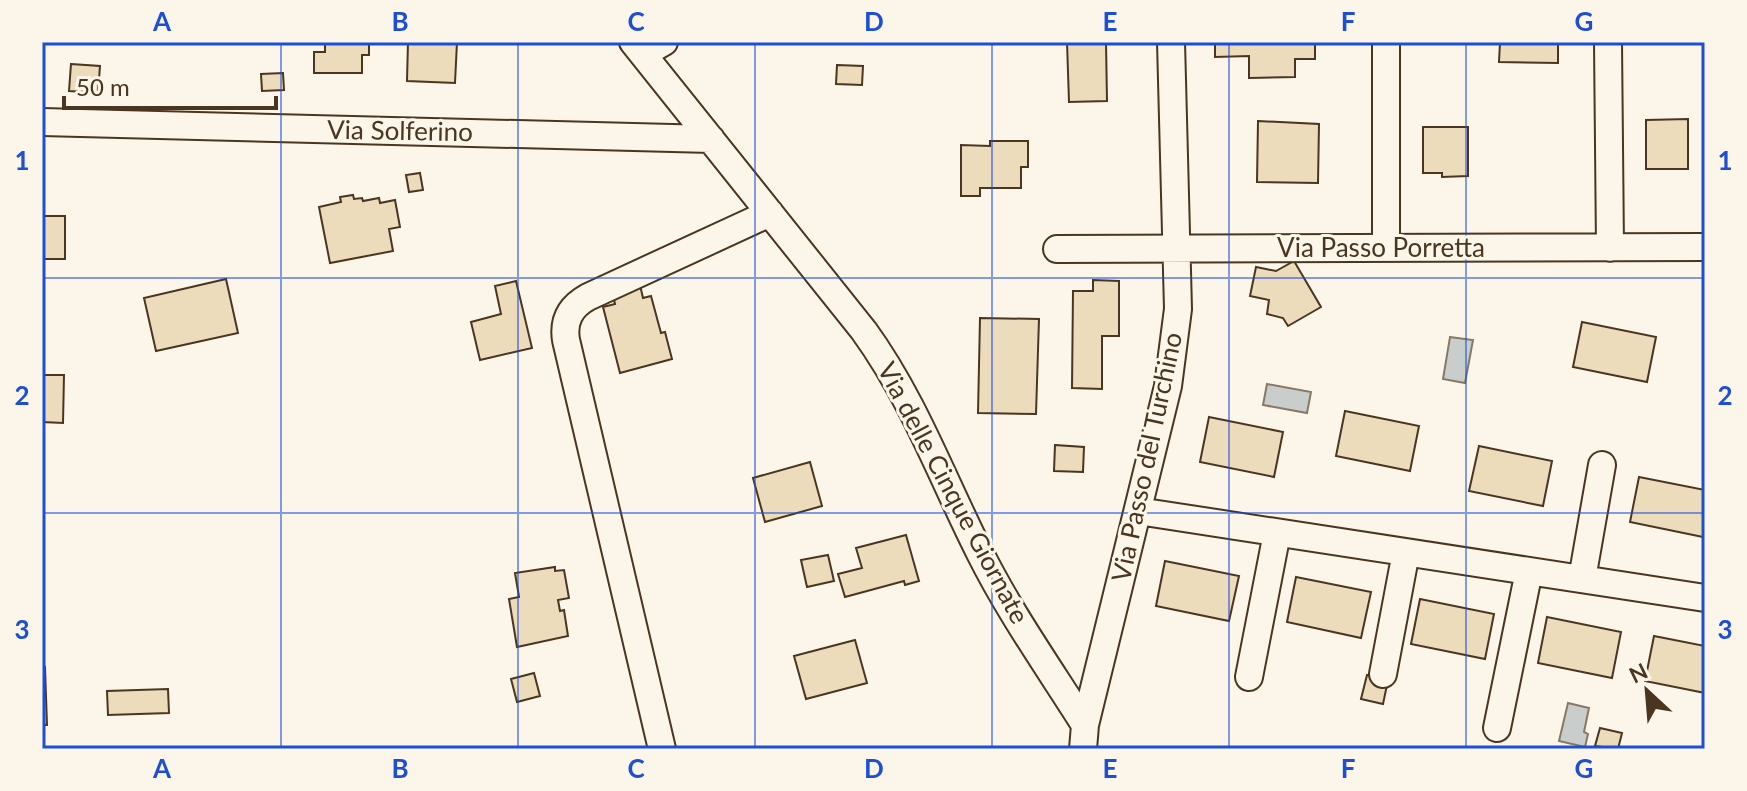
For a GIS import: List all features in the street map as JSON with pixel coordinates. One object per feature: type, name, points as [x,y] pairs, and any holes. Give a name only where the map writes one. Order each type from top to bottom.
[{"type":"street","name":"Via Passo del Turchino","points":[[1084,737],[1173,361],[1178,309],[1171,42]]},
{"type":"street","points":[[1386,42],[1386,248]]},
{"type":"street","points":[[1608,42],[1610,248]]},
{"type":"street","name":"Via delle Cinque Giornate","points":[[647,46],[711,139],[864,331],[892,371],[916,415],[984,561],[1084,737]]},
{"type":"street","name":"Via Solferino","points":[[42,122],[711,139]]},
{"type":"street","points":[[662,749],[566,340],[565,324],[571,311],[588,297],[770,213]]},
{"type":"street","name":"Via Passo Porretta","points":[[1057,249],[1705,247]]},
{"type":"street","points":[[1582,579],[1602,465]]},
{"type":"street","points":[[1138,511],[1705,598]]},
{"type":"street","points":[[1249,677],[1277,533]]},
{"type":"street","points":[[1383,674],[1406,552]]},
{"type":"street","points":[[1497,728],[1529,571]]},
{"type":"shaded area","points":[[1450,337],[1473,340],[1465,383],[1443,379]]},
{"type":"shaded area","points":[[1267,384],[1311,392],[1307,413],[1263,405]]},
{"type":"shaded area","points":[[1568,703],[1589,708],[1584,732],[1588,734],[1585,747],[1559,741]]},
{"type":"building","points":[[325,42],[369,42],[369,55],[362,55],[362,73],[314,73],[314,52],[325,52]]},
{"type":"building","points":[[408,42],[457,42],[455,83],[407,81]]},
{"type":"building","points":[[1067,42],[1106,42],[1107,101],[1069,102]]},
{"type":"building","points":[[1215,42],[1315,42],[1315,59],[1295,59],[1295,77],[1249,78],[1249,56],[1215,57]]},
{"type":"building","points":[[1500,42],[1558,42],[1558,63],[1499,62]]},
{"type":"building","points":[[71,64],[100,66],[98,93],[69,91]]},
{"type":"building","points":[[837,65],[863,66],[862,85],[836,84]]},
{"type":"building","points":[[283,73],[284,90],[262,91],[261,74]]},
{"type":"building","points":[[1688,119],[1688,169],[1646,169],[1646,120]]},
{"type":"building","points":[[1258,121],[1319,124],[1318,183],[1257,182]]},
{"type":"building","points":[[1423,127],[1468,127],[1468,176],[1442,177],[1442,173],[1423,173]]},
{"type":"building","points":[[990,141],[1028,141],[1028,167],[1021,167],[1021,188],[980,188],[980,196],[961,196],[961,145],[990,146]]},
{"type":"building","points":[[420,173],[423,190],[409,192],[406,175]]},
{"type":"building","points":[[353,195],[354,199],[362,198],[363,201],[379,198],[380,203],[395,200],[400,227],[389,229],[393,251],[330,263],[319,207],[341,202],[340,197]]},
{"type":"building","points":[[42,216],[65,216],[65,259],[42,259]]},
{"type":"building","points":[[1294,261],[1321,307],[1288,326],[1283,318],[1267,314],[1269,300],[1250,296],[1256,267],[1276,271]]},
{"type":"building","points":[[226,279],[238,333],[156,351],[144,298]]},
{"type":"building","points":[[1093,280],[1119,281],[1119,336],[1102,336],[1102,389],[1072,388],[1073,291],[1093,291]]},
{"type":"building","points":[[516,281],[532,348],[480,360],[471,322],[501,314],[495,286]]},
{"type":"building","points":[[640,285],[643,298],[651,296],[672,359],[620,373],[603,307],[615,304],[612,291]]},
{"type":"building","points":[[980,318],[1039,319],[1036,414],[978,413]]},
{"type":"building","points":[[1582,322],[1656,337],[1647,382],[1573,367]]},
{"type":"building","points":[[42,375],[64,375],[63,423],[42,422]]},
{"type":"building","points":[[1345,411],[1419,426],[1410,471],[1336,456]]},
{"type":"building","points":[[1209,417],[1283,432],[1274,477],[1200,462]]},
{"type":"building","points":[[1055,445],[1084,447],[1083,472],[1054,471]]},
{"type":"building","points":[[1479,446],[1552,461],[1543,506],[1469,491]]},
{"type":"building","points":[[810,462],[822,506],[765,522],[753,478]]},
{"type":"building","points":[[1639,477],[1705,490],[1703,537],[1630,522]]},
{"type":"building","points":[[906,535],[919,581],[905,585],[904,581],[845,597],[838,574],[862,568],[856,548]]},
{"type":"building","points":[[828,555],[834,581],[807,587],[801,560]]},
{"type":"building","points":[[1165,561],[1239,576],[1229,621],[1156,606]]},
{"type":"building","points":[[555,567],[555,571],[564,570],[569,598],[558,600],[560,611],[564,610],[568,636],[517,647],[509,599],[519,597],[515,573]]},
{"type":"building","points":[[1296,577],[1371,592],[1361,638],[1287,622]]},
{"type":"building","points":[[1420,599],[1494,614],[1485,659],[1411,644]]},
{"type":"building","points":[[1547,617],[1621,632],[1612,678],[1538,663]]},
{"type":"building","points":[[1654,636],[1705,646],[1705,693],[1645,681]]},
{"type":"building","points":[[855,640],[867,683],[806,699],[794,656]]},
{"type":"building","points":[[45,667],[47,725],[42,725],[42,668]]},
{"type":"building","points":[[534,673],[540,696],[517,702],[511,679]]},
{"type":"building","points":[[1367,675],[1388,680],[1383,704],[1361,699]]},
{"type":"building","points":[[168,689],[169,713],[108,715],[107,691]]},
{"type":"building","points":[[1600,728],[1622,733],[1618,749],[1595,746]]}]
